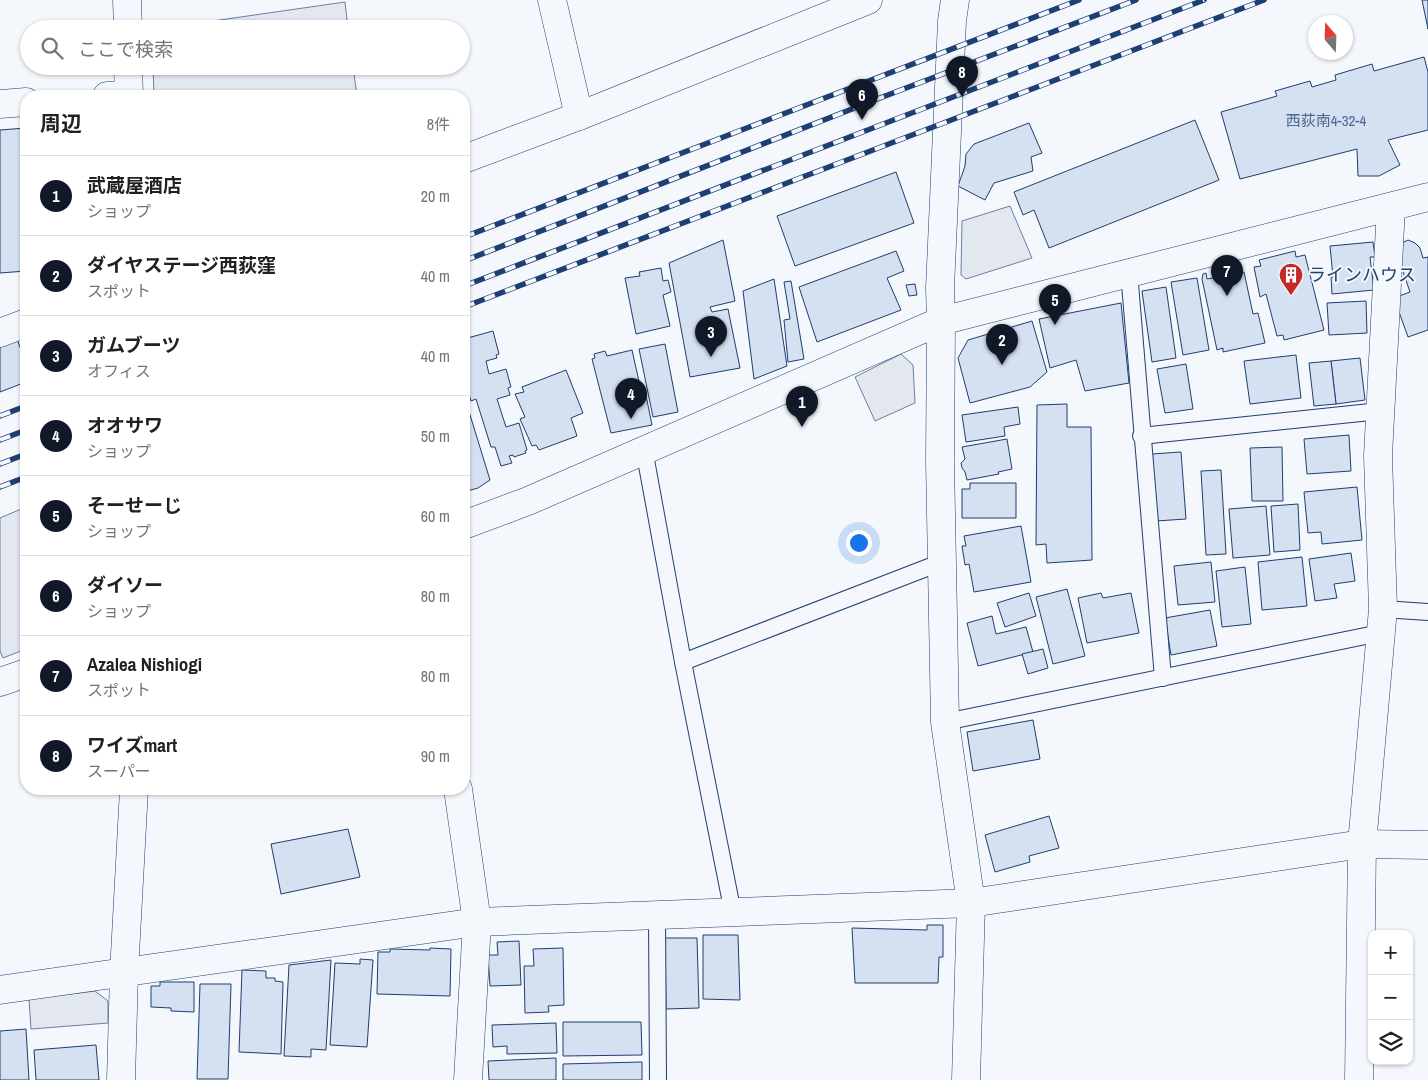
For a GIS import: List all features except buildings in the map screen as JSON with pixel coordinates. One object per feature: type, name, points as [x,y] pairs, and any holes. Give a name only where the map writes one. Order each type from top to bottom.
[{"type":"street","points":[[127,0],[128,20]]},
{"type":"street","points":[[552,0],[579,116]]},
{"type":"street","points":[[470,157],[579,116],[868,0]]},
{"type":"street","points":[[955,0],[952,21],[940,278],[942,562],[945,722],[971,903],[966,1080]]},
{"type":"street","points":[[122,90],[126,75]]},
{"type":"street","points":[[0,104],[20,102]]},
{"type":"street","points":[[470,523],[528,500],[940,321],[1428,196]]},
{"type":"street","points":[[1359,1080],[1362,844],[1381,621],[1378,456],[1391,207]]},
{"type":"street","points":[[0,333],[20,325]]},
{"type":"street","points":[[0,682],[20,675]]},
{"type":"street","points":[[121,1080],[124,973],[134,795]]},
{"type":"street","points":[[459,795],[477,922],[468,1080]]},
{"type":"street","points":[[0,990],[477,922],[971,903],[1362,844],[1428,845]]},
{"type":"lane","points":[[1129,272],[1162,678]]},
{"type":"lane","points":[[1141,436],[1380,411]]},
{"type":"lane","points":[[644,449],[683,662],[733,913]]},
{"type":"lane","points":[[683,662],[942,562]]},
{"type":"lane","points":[[945,722],[1162,678],[1381,621],[1428,612]]},
{"type":"lane","points":[[657,916],[658,1080]]},
{"type":"shaded area","points":[[345,2],[347,20],[220,20]]},
{"type":"shaded area","points":[[153,75],[354,75],[356,90],[154,90]]},
{"type":"shaded area","points":[[1010,206],[1032,258],[966,279],[961,275],[962,221]]},
{"type":"shaded area","points":[[901,354],[913,365],[915,403],[875,421],[855,377]]},
{"type":"shaded area","points":[[20,510],[20,651],[3,658],[0,651],[0,518]]},
{"type":"shaded area","points":[[95,991],[108,1001],[108,1023],[31,1029],[29,999]]},
{"type":"railway","points":[[470,235],[1079,0]]},
{"type":"railway","points":[[470,259],[1136,0]]},
{"type":"railway","points":[[470,284],[1204,0]]},
{"type":"railway","points":[[470,305],[1264,0]]},
{"type":"railway","points":[[0,416],[20,408]]},
{"type":"railway","points":[[0,440],[20,432]]},
{"type":"railway","points":[[0,464],[20,456]]},
{"type":"railway","points":[[0,487],[20,479]]},
{"type":"place","name":"ワイズmart","points":[[962,97]]},
{"type":"place","name":"ダイソー","points":[[862,120]]},
{"type":"place","name":"Azalea Nishiogi","points":[[1227,296]]},
{"type":"place","name":"ラインハウス","points":[[1291,296]]},
{"type":"place","name":"そーせーじ","points":[[1055,325]]},
{"type":"place","name":"ガムブーツ","points":[[711,357]]},
{"type":"place","name":"ダイヤステージ西荻窪","points":[[1002,365]]},
{"type":"place","name":"オオサワ","points":[[631,419]]},
{"type":"place","name":"武蔵屋酒店","points":[[802,427]]}]
